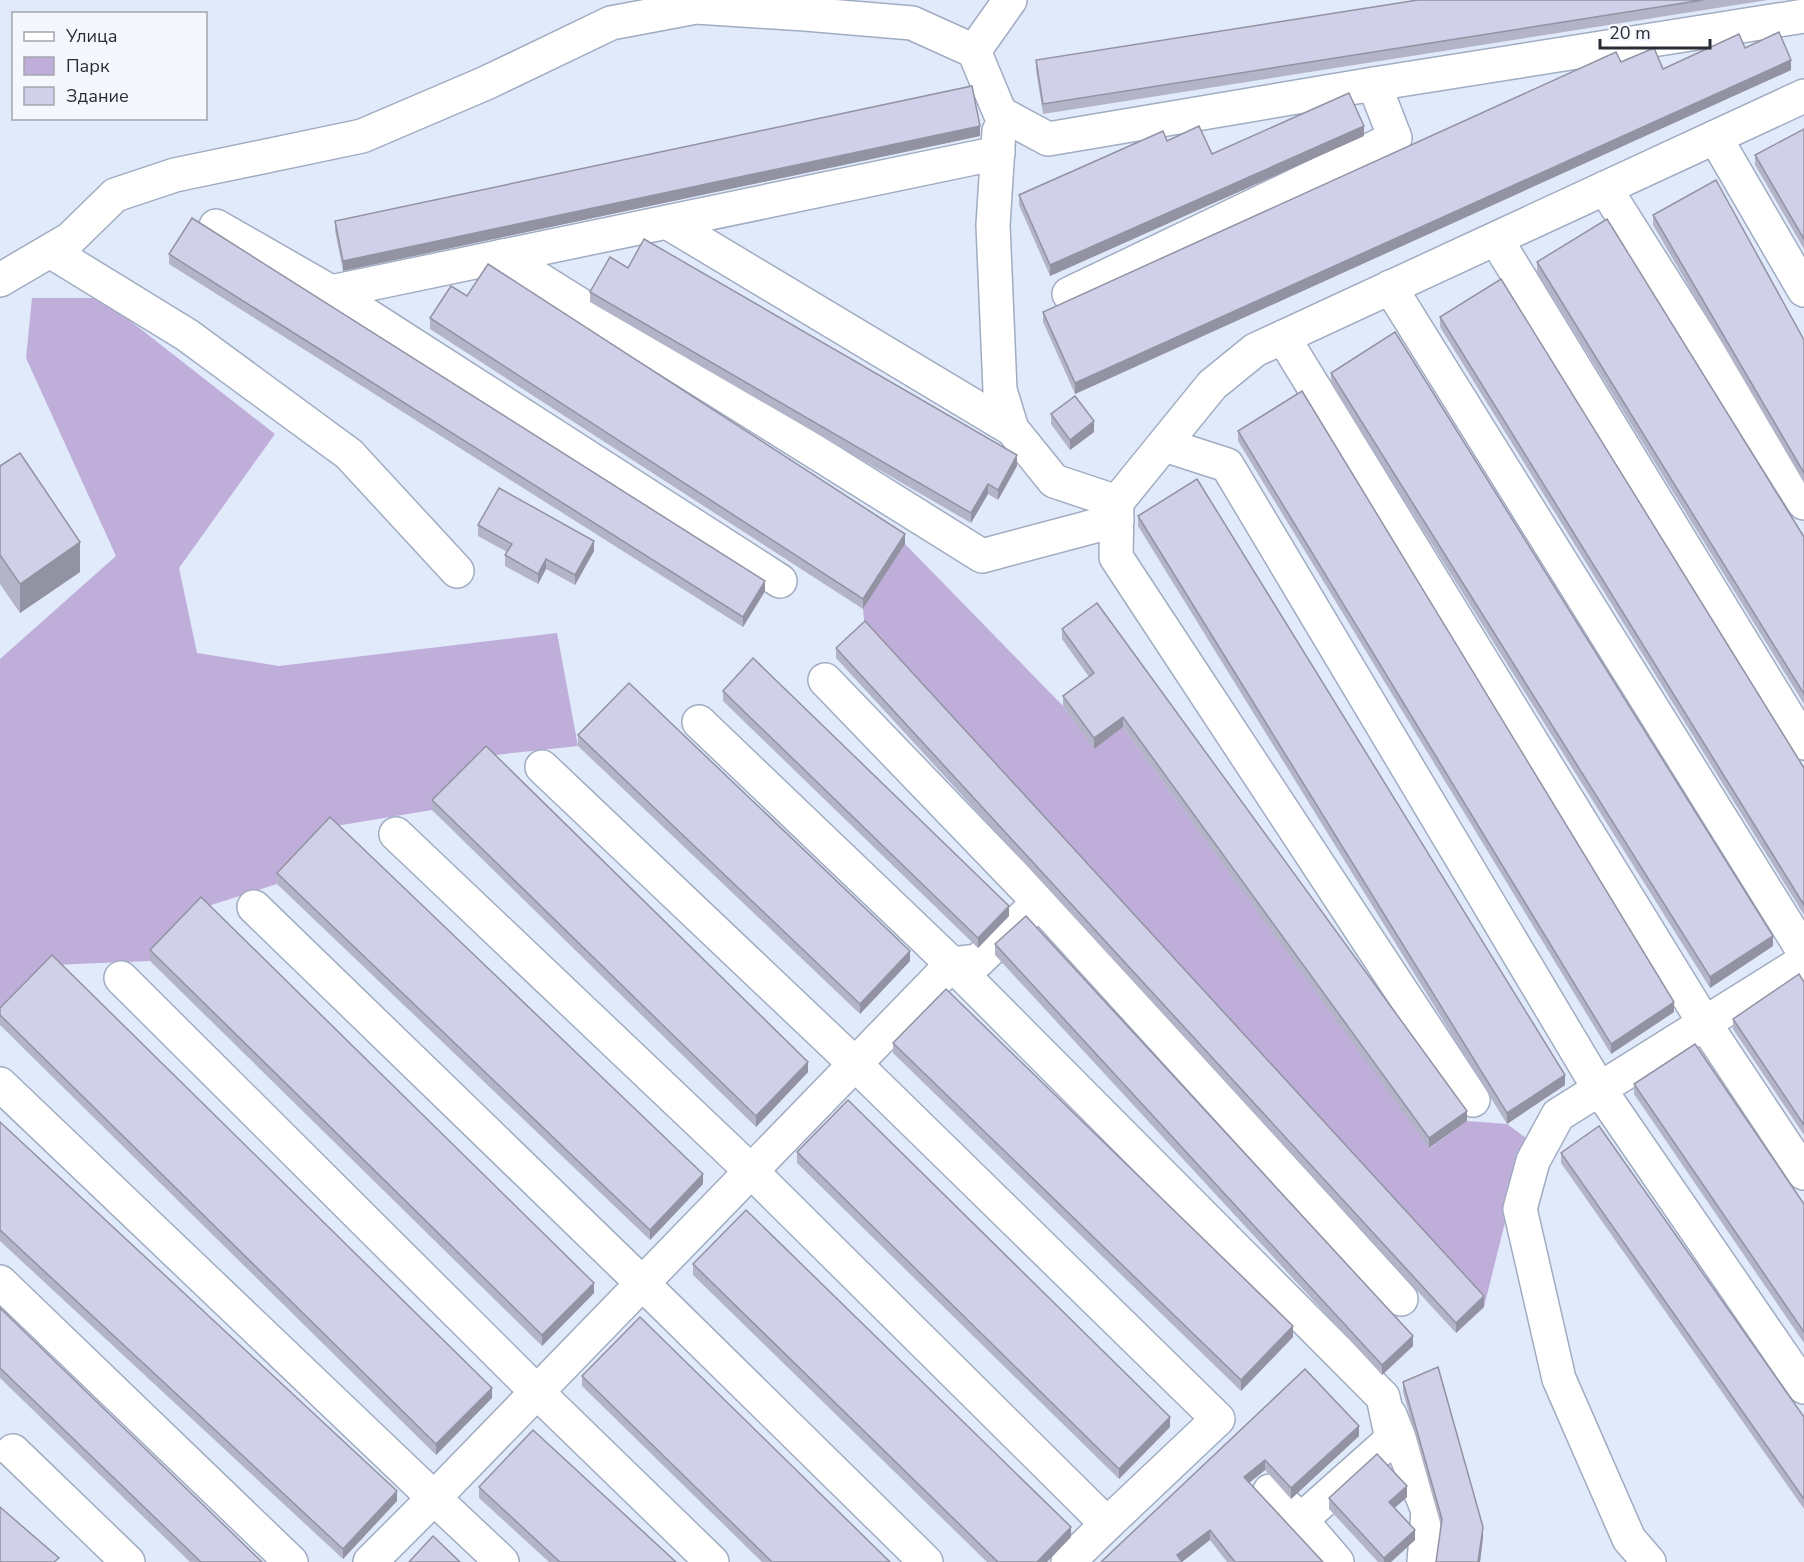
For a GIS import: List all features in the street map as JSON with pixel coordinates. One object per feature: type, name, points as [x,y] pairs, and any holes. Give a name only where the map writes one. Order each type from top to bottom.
[{"type":"lane","points":[[974,51],[1010,0]]},
{"type":"lane","points":[[0,280],[70,239],[115,195],[175,175],[362,136],[486,83],[610,23],[698,4],[912,23],[974,51],[1000,113],[993,225],[1000,390],[1012,429]]},
{"type":"lane","points":[[1000,113],[1048,139],[1374,84],[1804,16]]},
{"type":"lane","points":[[1069,294],[1395,138],[1374,84]]},
{"type":"lane","points":[[1473,1100],[1116,557],[1117,511],[1212,385],[1255,350],[1804,96]]},
{"type":"lane","points":[[1715,137],[1804,290]]},
{"type":"lane","points":[[331,292],[998,153]]},
{"type":"lane","points":[[1605,188],[1804,503]]},
{"type":"lane","points":[[667,222],[1012,429],[1054,480],[1117,511]]},
{"type":"lane","points":[[216,226],[331,292],[780,581]]},
{"type":"lane","points":[[1496,239],[1804,743]]},
{"type":"lane","points":[[50,251],[187,335],[349,454],[457,571]]},
{"type":"lane","points":[[502,256],[982,555],[1117,511]]},
{"type":"lane","points":[[1390,287],[1804,952]]},
{"type":"lane","points":[[1283,337],[1705,1024],[1804,1173]]},
{"type":"lane","points":[[1165,445],[1227,465],[1600,1090],[1804,1387]]},
{"type":"lane","points":[[825,680],[1039,902],[1401,1299]]},
{"type":"lane","points":[[699,722],[952,964],[1383,1397],[1428,1511],[1424,1562]]},
{"type":"lane","points":[[542,767],[855,1064],[1218,1419],[1068,1562]]},
{"type":"lane","points":[[396,834],[751,1172],[1107,1524]]},
{"type":"lane","points":[[370,1562],[952,964],[978,961],[1039,902]]},
{"type":"lane","points":[[254,907],[926,1562]]},
{"type":"lane","points":[[1648,1562],[1629,1539],[1558,1379],[1520,1209],[1533,1161],[1558,1116],[1804,961]]},
{"type":"lane","points":[[121,978],[537,1392],[712,1562]]},
{"type":"lane","points":[[0,1084],[502,1562]]},
{"type":"lane","points":[[0,1282],[291,1562]]},
{"type":"lane","points":[[1301,1520],[1392,1439],[1383,1397]]},
{"type":"lane","points":[[4,1452],[111,1556]]},
{"type":"lane","points":[[1270,1491],[1301,1520],[1337,1562]]},
{"type":"green space","points":[[32,298],[101,298],[275,434],[179,568],[197,653],[279,666],[557,633],[578,746],[486,756],[432,810],[330,827],[277,884],[202,908],[150,961],[52,965],[0,1018],[0,659],[116,556],[26,358]]},
{"type":"green space","points":[[905,544],[1063,706],[1094,748],[1123,727],[1430,1148],[1467,1121],[1507,1124],[1526,1138],[1484,1307],[865,631],[863,609]]},
{"type":"building","points":[[1418,0],[1703,0],[1043,104],[1036,60]]},
{"type":"building","points":[[1779,32],[1791,60],[1075,383],[1043,312],[1616,52],[1621,62],[1654,48],[1663,69],[1739,34],[1745,48]]},
{"type":"building","points":[[972,86],[980,126],[343,261],[335,221]]},
{"type":"building","points":[[1349,93],[1364,126],[1050,265],[1019,195],[1163,131],[1167,141],[1199,126],[1212,154]]},
{"type":"building","points":[[1804,129],[1804,239],[1755,155]]},
{"type":"building","points":[[1716,180],[1804,340],[1804,473],[1653,215]]},
{"type":"building","points":[[192,218],[765,581],[743,617],[169,254]]},
{"type":"building","points":[[1607,219],[1804,537],[1804,694],[1537,262]]},
{"type":"building","points":[[644,239],[1017,455],[998,490],[988,484],[971,513],[590,292],[610,257],[628,268]]},
{"type":"building","points":[[488,264],[905,534],[863,599],[430,318],[451,286],[467,296]]},
{"type":"building","points":[[1501,279],[1804,768],[1804,905],[1440,317]]},
{"type":"building","points":[[1395,332],[1773,936],[1710,977],[1331,373]]},
{"type":"building","points":[[1302,391],[1674,1002],[1611,1044],[1238,431]]},
{"type":"building","points":[[1075,396],[1094,421],[1070,440],[1051,414]]},
{"type":"building","points":[[20,453],[80,542],[20,584],[0,555],[0,466]]},
{"type":"building","points":[[1197,479],[1565,1075],[1507,1113],[1138,516]]},
{"type":"building","points":[[499,488],[594,541],[575,575],[546,559],[538,574],[505,555],[512,544],[478,525]]},
{"type":"building","points":[[1097,603],[1467,1111],[1429,1138],[1123,717],[1094,738],[1063,696],[1094,673],[1062,629]]},
{"type":"building","points":[[865,621],[1484,1296],[1456,1323],[836,648]]},
{"type":"building","points":[[753,658],[1009,906],[978,938],[723,691]]},
{"type":"building","points":[[629,683],[910,951],[860,1004],[578,735]]},
{"type":"building","points":[[486,746],[808,1062],[756,1116],[432,800]]},
{"type":"building","points":[[330,817],[703,1174],[650,1230],[277,873]]},
{"type":"building","points":[[201,897],[594,1283],[542,1335],[150,950]]},
{"type":"building","points":[[1026,916],[1413,1336],[1382,1365],[995,944]]},
{"type":"building","points":[[52,955],[492,1388],[436,1444],[0,1015],[0,1008]]},
{"type":"building","points":[[1799,974],[1804,982],[1804,1125],[1733,1019]]},
{"type":"building","points":[[946,989],[1293,1326],[1241,1380],[893,1043]]},
{"type":"building","points":[[1695,1044],[1804,1204],[1804,1332],[1634,1084]]},
{"type":"building","points":[[848,1100],[1170,1417],[1119,1469],[797,1152]]},
{"type":"building","points":[[0,1122],[397,1491],[343,1549],[0,1230]]},
{"type":"building","points":[[1599,1126],[1804,1417],[1804,1499],[1561,1153]]},
{"type":"building","points":[[746,1210],[1071,1527],[1037,1562],[998,1562],[693,1264]]},
{"type":"building","points":[[0,1308],[262,1562],[201,1562],[0,1368]]},
{"type":"building","points":[[640,1317],[890,1562],[772,1562],[582,1376]]},
{"type":"building","points":[[1438,1367],[1483,1527],[1478,1562],[1436,1562],[1442,1519],[1403,1382]]},
{"type":"building","points":[[1305,1369],[1359,1426],[1291,1488],[1265,1460],[1244,1477],[1323,1562],[1235,1562],[1210,1530],[1177,1555],[1182,1562],[1101,1562]]},
{"type":"building","points":[[533,1430],[676,1562],[560,1562],[479,1487]]},
{"type":"building","points":[[1377,1454],[1407,1486],[1389,1502],[1415,1530],[1384,1558],[1329,1498]]},
{"type":"building","points":[[0,1507],[59,1558],[54,1562],[0,1562]]},
{"type":"building","points":[[433,1536],[460,1562],[409,1562]]}]
